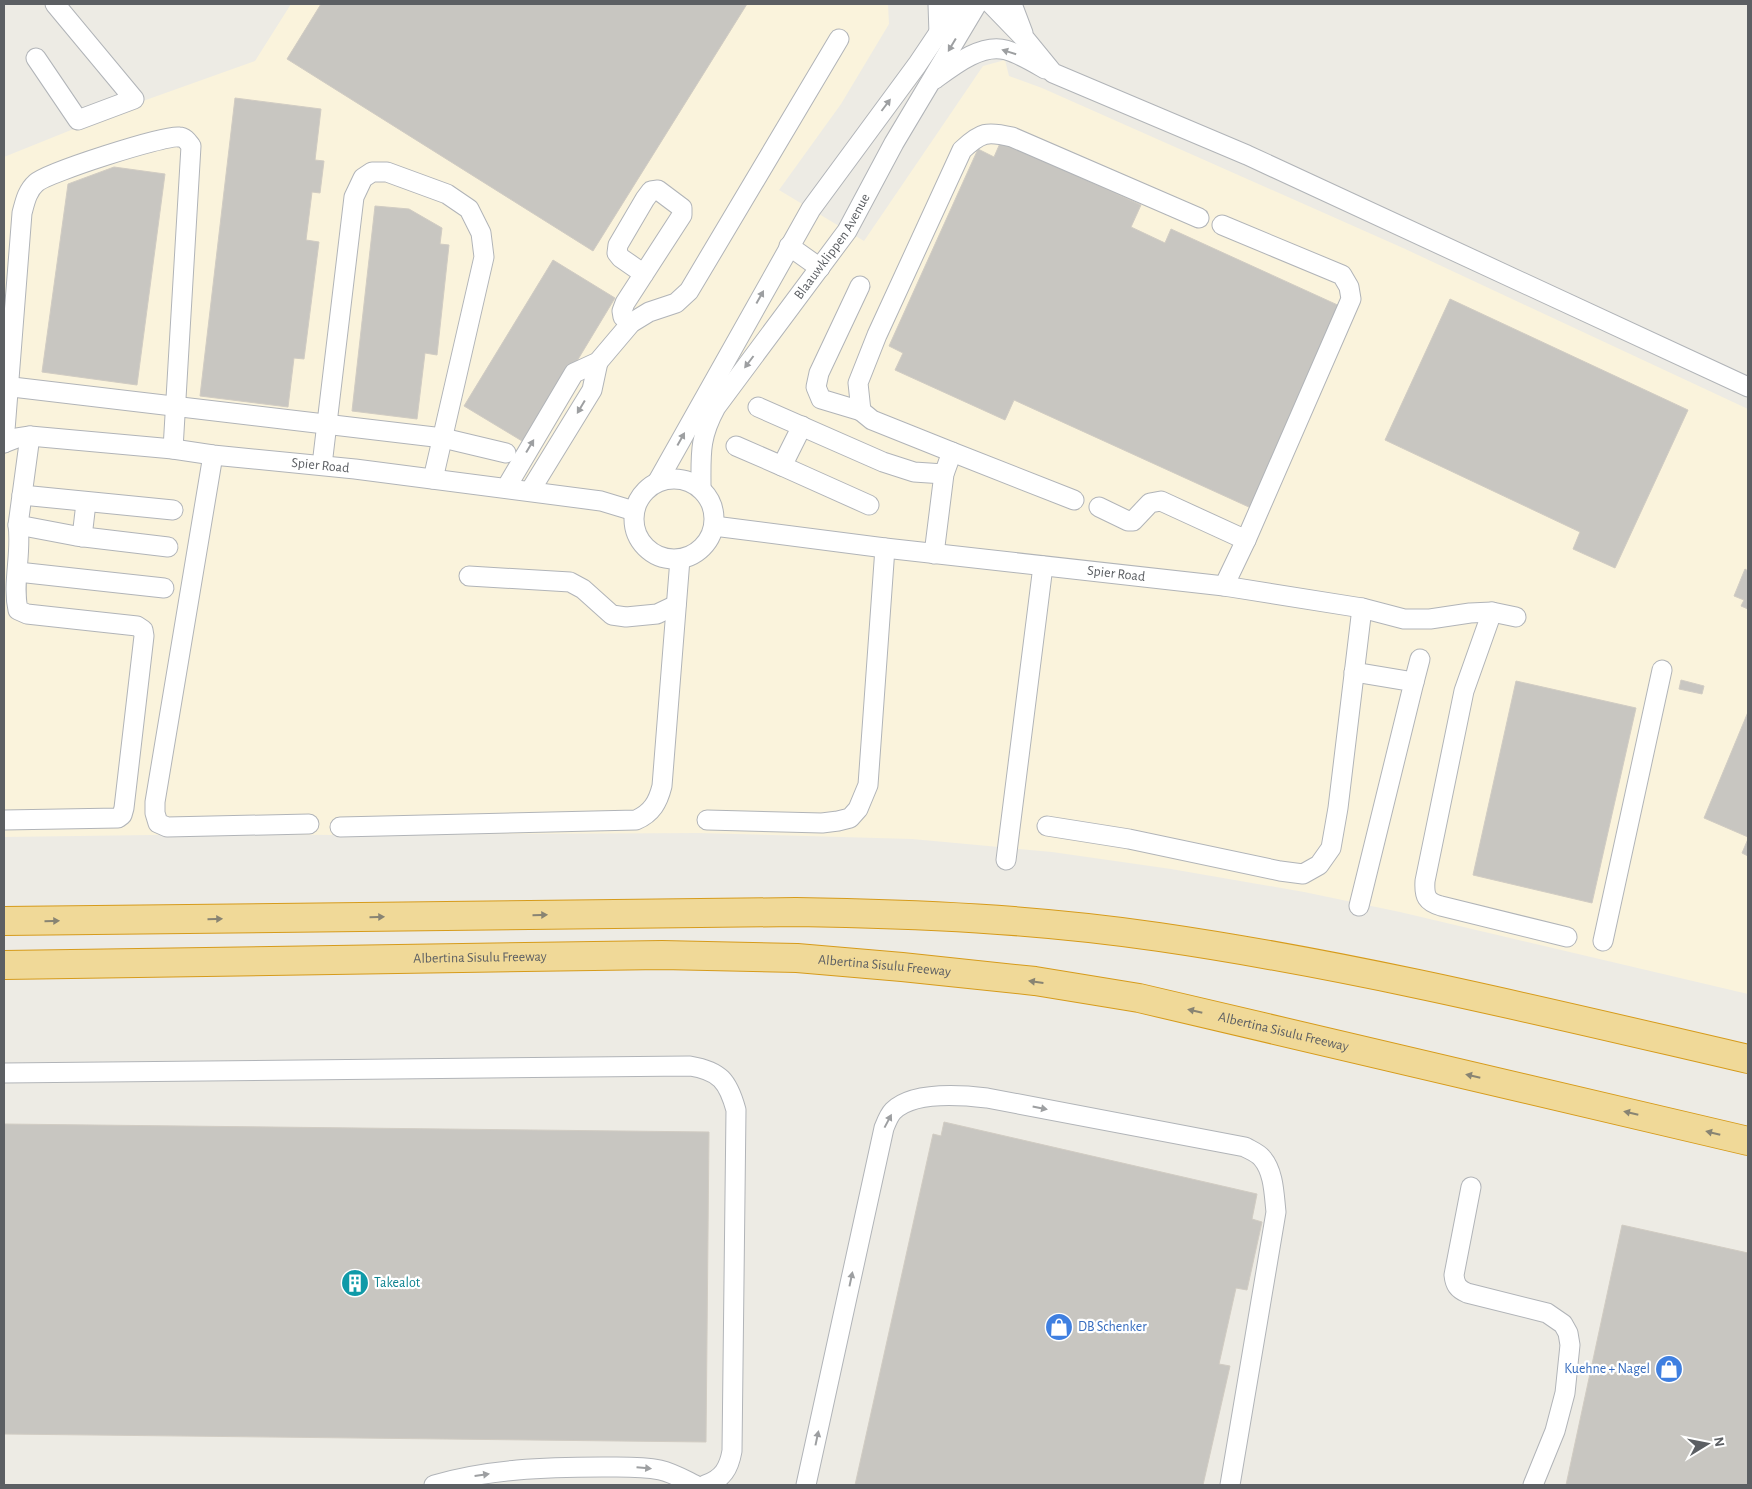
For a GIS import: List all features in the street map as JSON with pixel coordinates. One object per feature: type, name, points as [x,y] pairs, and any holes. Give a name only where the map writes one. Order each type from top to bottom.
[{"type":"highway","points":[[4,921],[796,912],[914,914],[996,919],[1158,936],[1372,973],[1748,1059]]},
{"type":"highway","name":"Albertina Sisulu Freeway","points":[[4,965],[662,955],[797,958],[902,966],[1035,982],[1139,998],[1748,1142]]},
{"type":"street","points":[[36,58],[78,120],[134,99],[56,4]]},
{"type":"street","points":[[938,4],[939,34]]},
{"type":"street","points":[[658,481],[811,209],[939,34],[958,4]]},
{"type":"street","name":"Blaauwklippen Avenue","points":[[701,488],[701,442],[707,423],[716,407],[847,231],[929,83],[977,4]]},
{"type":"street","points":[[991,4],[1026,40],[1053,73]]},
{"type":"street","points":[[1012,4],[1026,40]]},
{"type":"street","points":[[506,488],[574,373],[598,362],[631,324],[650,312],[676,303],[689,290],[839,39]]},
{"type":"street","points":[[929,83],[971,56],[987,50],[1004,49],[1053,73],[1247,156],[1748,387]]},
{"type":"street","points":[[861,411],[858,383],[877,335],[962,150],[976,137],[994,132],[1012,137],[1199,218]]},
{"type":"street","points":[[4,443],[6,386],[22,214],[27,194],[38,181],[113,153],[164,139],[180,137],[191,146],[174,449]]},
{"type":"street","points":[[858,145],[884,162]]},
{"type":"street","points":[[322,465],[354,197],[363,178],[372,172],[387,172],[447,194],[469,209],[481,233],[484,257],[434,479]]},
{"type":"street","points":[[1222,225],[1342,275],[1349,286],[1351,299],[1246,540],[1224,586]]},
{"type":"street","points":[[789,246],[820,268]]},
{"type":"street","points":[[631,324],[623,317],[622,311],[625,303],[644,274]]},
{"type":"street","points":[[860,286],[819,373],[816,387],[821,399],[861,411],[872,420],[1074,500]]},
{"type":"street","points":[[530,491],[592,390],[598,362]]},
{"type":"street","points":[[6,386],[443,438],[506,453]]},
{"type":"street","points":[[758,407],[883,462],[914,472],[944,474]]},
{"type":"street","points":[[782,466],[802,426]]},
{"type":"street","points":[[4,820],[118,818],[122,815],[144,636],[143,630],[137,626],[22,613],[18,610],[16,604],[22,530],[36,437]]},
{"type":"street","name":"Spier Road","points":[[4,443],[16,438],[36,437],[174,449],[213,455],[322,465],[601,501],[634,512]]},
{"type":"street","points":[[736,446],[869,505]]},
{"type":"street","points":[[934,554],[944,474],[952,452]]},
{"type":"street","points":[[213,455],[155,802],[155,813],[158,823],[166,827],[308,824]]},
{"type":"street","points":[[680,478],[691,482],[701,488],[713,505],[715,516],[710,538],[692,556],[680,559],[667,559],[655,555],[645,547],[638,536],[634,524],[634,512],[639,499],[647,489],[658,481],[680,478]]},
{"type":"street","points":[[28,496],[173,510]]},
{"type":"street","points":[[1099,507],[1128,521],[1133,521],[1150,503],[1161,501],[1246,540]]},
{"type":"street","points":[[82,537],[86,503]]},
{"type":"street","name":"Spier Road","points":[[714,526],[934,554],[1224,586],[1362,608],[1404,619],[1430,619],[1492,612],[1516,617]]},
{"type":"street","points":[[22,530],[168,547]]},
{"type":"street","points":[[707,820],[838,822],[850,818],[858,809],[868,785],[885,548]]},
{"type":"street","points":[[340,827],[636,820],[646,816],[654,808],[662,786],[680,559]]},
{"type":"street","points":[[1006,860],[1043,566]]},
{"type":"street","points":[[18,572],[90,578],[164,588]]},
{"type":"street","points":[[469,576],[570,582],[583,589],[612,615],[626,617],[657,614],[676,605]]},
{"type":"street","points":[[1047,826],[1129,838],[1280,871],[1303,874],[1319,865],[1331,848],[1338,808],[1362,608]]},
{"type":"street","points":[[1492,612],[1464,691],[1425,882],[1426,897],[1429,901],[1441,906],[1567,937]]},
{"type":"street","points":[[1359,906],[1420,660]]},
{"type":"street","points":[[1603,941],[1662,670]]},
{"type":"street","points":[[1354,672],[1414,682]]},
{"type":"street","points":[[4,1073],[690,1066],[717,1074],[725,1082],[732,1094],[736,1110],[732,1450],[730,1463],[724,1473],[715,1482],[705,1485]]},
{"type":"street","points":[[806,1485],[884,1128],[893,1111],[908,1101],[958,1094],[1245,1148],[1261,1157],[1272,1179],[1276,1212],[1230,1485]]},
{"type":"street","points":[[1471,1187],[1454,1282],[1459,1289],[1467,1293],[1547,1313],[1563,1324],[1568,1333],[1570,1344],[1565,1393],[1555,1431],[1533,1485]]},
{"type":"street","points":[[434,1485],[459,1478],[496,1472],[540,1468],[587,1467],[629,1467],[658,1470],[675,1475],[695,1485]]},
{"type":"shaded area","points":[[291,4],[888,4],[889,24],[841,104],[779,190],[864,241],[983,66],[1005,60],[1009,76],[1042,88],[1403,248],[1748,409],[1748,994],[1400,912],[1304,892],[1171,869],[1052,852],[912,839],[698,833],[226,834],[4,837],[4,157],[143,101],[255,61]]},
{"type":"building","points":[[321,4],[747,4],[593,251],[287,59]]},
{"type":"building","points":[[235,98],[321,109],[315,160],[324,161],[320,193],[312,192],[306,240],[319,242],[304,359],[294,358],[288,407],[200,396]]},
{"type":"building","points":[[1001,141],[1141,205],[1131,227],[1165,243],[1171,229],[1342,307],[1251,508],[1014,400],[1005,420],[895,370],[903,353],[889,346],[978,149],[994,157]]},
{"type":"building","points":[[114,167],[165,174],[137,385],[42,372],[68,184]]},
{"type":"building","points":[[375,206],[409,209],[442,228],[440,244],[449,245],[437,355],[425,353],[417,419],[352,411]]},
{"type":"building","points":[[553,260],[615,298],[527,444],[464,406]]},
{"type":"building","points":[[1450,299],[1688,410],[1615,568],[1573,549],[1580,532],[1385,440]]},
{"type":"building","points":[[1745,569],[1748,571],[1748,609],[1741,606],[1744,600],[1734,596]]},
{"type":"building","points":[[1681,680],[1704,686],[1702,694],[1679,689]]},
{"type":"building","points":[[1516,681],[1636,708],[1592,903],[1473,875]]},
{"type":"building","points":[[1748,712],[1748,837],[1704,818]]},
{"type":"building","points":[[1748,839],[1748,856],[1742,853]]},
{"type":"building","name":"DB Schenker","points":[[944,1122],[1257,1194],[1252,1219],[1262,1222],[1247,1290],[1236,1288],[1219,1364],[1230,1366],[1203,1485],[855,1485],[933,1134],[941,1136]]},
{"type":"building","name":"Takealot","points":[[4,1124],[709,1132],[706,1442],[4,1434]]},
{"type":"building","name":"Kuehne + Nagel","points":[[1622,1225],[1748,1253],[1748,1485],[1566,1485]]},
{"type":"place","name":"Takealot","points":[[355,1283]]},
{"type":"place","name":"DB Schenker","points":[[1059,1327]]},
{"type":"place","name":"Kuehne + Nagel","points":[[1669,1369]]}]
